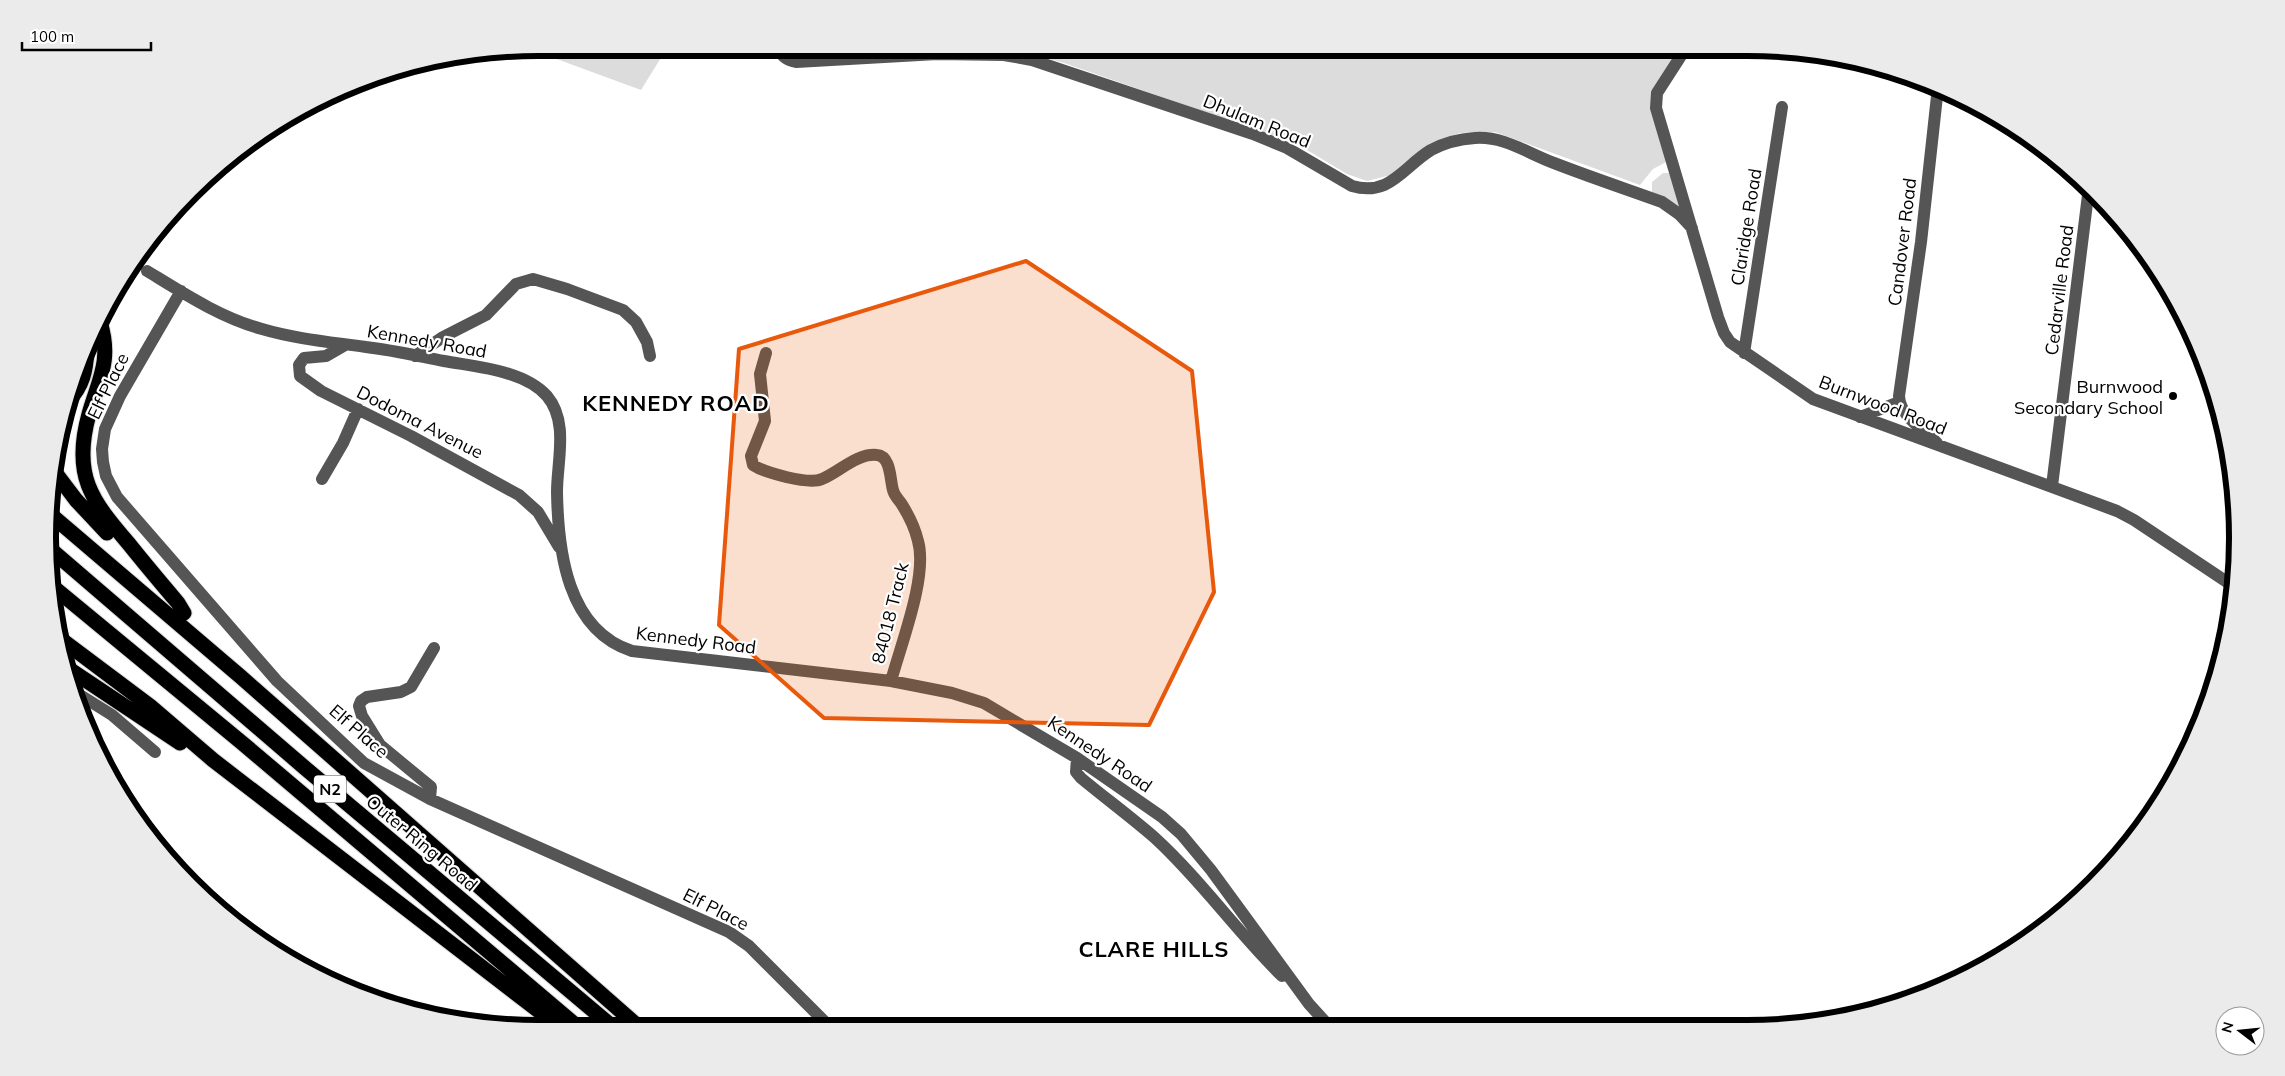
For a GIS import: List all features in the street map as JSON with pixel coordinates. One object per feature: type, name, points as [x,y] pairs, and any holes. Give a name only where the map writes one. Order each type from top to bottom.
[{"type":"highway","points":[[102,333],[104,367],[85,430],[83,448],[83,465],[88,486],[99,508],[178,603],[184,613]]},
{"type":"highway","points":[[60,478],[76,500],[184,613],[240,677]]},
{"type":"highway","points":[[57,520],[240,677],[631,1020]]},
{"type":"highway","name":"Outer Ring Road","points":[[57,555],[305,768],[604,1020]]},
{"type":"highway","name":"N2","points":[[59,592],[241,742],[570,1020]]},
{"type":"highway","points":[[69,645],[150,706],[212,760],[551,1020]]},
{"type":"highway","points":[[76,674],[192,750],[212,760]]},
{"type":"street","name":"Dhulam Road","points":[[784,56],[796,62],[920,56]]},
{"type":"street","name":"Dhulam Road","points":[[1003,56],[1032,60],[1253,134],[1287,148],[1346,183],[1363,190],[1386,185],[1431,150],[1452,142],[1487,137],[1502,139],[1539,157],[1662,202],[1679,214],[1692,228]]},
{"type":"street","name":"Burnwood Road","points":[[1681,56],[1660,87],[1655,102],[1724,333],[1730,342],[1813,399],[2108,507],[2134,520],[2227,582]]},
{"type":"street","name":"Candover Road","points":[[1900,402],[1921,242],[1937,96]]},
{"type":"street","name":"Claridge Road","points":[[1744,353],[1782,106]]},
{"type":"street","name":"Cedarville Road","points":[[2052,486],[2088,197]]},
{"type":"street","name":"Kennedy Road","points":[[147,271],[222,314],[260,329],[510,375],[538,388],[554,408],[560,428],[557,492],[561,552],[575,597],[586,619],[599,634],[620,647],[655,654],[698,657],[891,681],[952,693],[984,703],[1077,758],[1162,817],[1181,834],[1211,870],[1324,1020]]},
{"type":"street","points":[[415,356],[443,336],[486,315],[511,287],[527,280],[549,283],[623,310],[636,322],[646,342],[650,356]]},
{"type":"street","name":"Elf Place","points":[[181,291],[120,396],[105,429],[102,449],[106,476],[124,507],[277,681],[364,763],[430,799],[729,932],[749,946],[823,1020]]},
{"type":"street","name":"Dodoma Avenue","points":[[344,345],[326,356],[304,358],[299,365],[298,373],[309,384],[462,463],[519,495],[538,512],[561,552]]},
{"type":"street","name":"84018 Track","points":[[766,353],[760,374],[765,420],[751,456],[753,465],[776,474],[815,481],[824,479],[858,459],[879,455],[883,457],[889,469],[893,492],[914,528],[921,552],[920,572],[891,681]]},
{"type":"street","points":[[1860,417],[1900,402],[1906,414],[1938,445]]},
{"type":"street","points":[[322,479],[343,443],[358,409]]},
{"type":"street","points":[[430,799],[431,787],[380,744],[362,716],[359,706],[361,701],[367,697],[401,692],[411,687],[434,648]]},
{"type":"street","points":[[84,697],[112,715],[155,752]]},
{"type":"street","points":[[1077,758],[1076,772],[1081,778],[1155,838],[1184,868],[1253,948],[1282,976],[1293,981]]},
{"type":"highlighted area","points":[[1026,261],[1192,371],[1214,592],[1149,725],[824,718],[719,625],[739,349]]},
{"type":"shaded area","points":[[549,56],[662,56],[641,90]]},
{"type":"shaded area","points":[[1038,56],[1674,56],[1654,91],[1666,162],[1653,169],[1640,185],[1495,132],[1460,133],[1435,142],[1391,175],[1367,181],[1347,174],[1297,144],[1064,63]]},
{"type":"shaded area","points":[[1663,173],[1669,173],[1682,208],[1652,192],[1652,182]]},
{"type":"place","name":"Burnwood Secondary School","points":[[2173,396]]},
{"type":"district","name":"KENNEDY ROAD","points":[[676,403]]},
{"type":"district","name":"CLARE HILLS","points":[[1154,949]]}]
